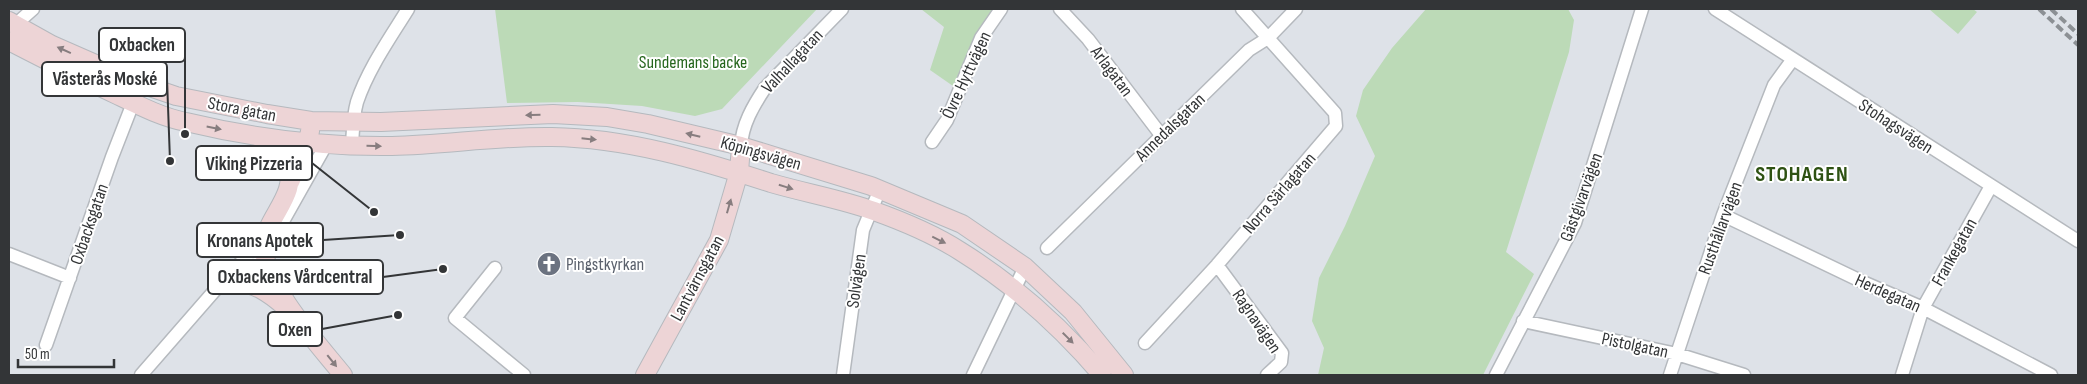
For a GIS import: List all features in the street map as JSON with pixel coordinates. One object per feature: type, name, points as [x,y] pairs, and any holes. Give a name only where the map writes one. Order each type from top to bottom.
[{"type":"main road","name":"Stora gatan","points":[[11,29],[134,103],[184,122],[253,135],[308,142]]},
{"type":"main road","name":"Stora gatan","points":[[11,29],[132,80],[176,96],[267,114],[311,121],[330,121]]},
{"type":"main road","name":"Köpingsvägen","points":[[330,121],[391,122],[553,114],[607,117],[648,124],[741,146],[880,189],[962,224],[1025,267],[1073,312],[1124,375]]},
{"type":"main road","points":[[311,121],[308,142],[264,247],[282,295],[299,320],[343,375]]},
{"type":"main road","points":[[327,143],[330,121]]},
{"type":"main road","points":[[253,135],[269,142],[284,156],[290,173],[290,182]]},
{"type":"main road","name":"Köpingsvägen","points":[[308,142],[394,146],[502,138],[584,138],[648,148],[871,210],[959,250],[1047,317],[1102,375]]},
{"type":"main road","name":"Lantvärnsgatan","points":[[645,375],[719,240],[739,172],[741,146]]},
{"type":"main road","points":[[236,282],[249,283],[268,293],[299,320]]},
{"type":"street","points":[[11,29],[33,9]]},
{"type":"street","points":[[352,145],[353,122],[358,100],[380,54],[408,9]]},
{"type":"street","name":"Valhallagatan","points":[[741,146],[742,133],[757,100],[765,88],[842,9]]},
{"type":"street","name":"Övre Hyttvägen","points":[[932,142],[946,120],[981,38],[1001,9]]},
{"type":"street","name":"Arlagatan","points":[[1060,9],[1088,39],[1161,135]]},
{"type":"street","name":"Norra Särlagatan","points":[[1145,343],[1217,265],[1336,126],[1335,113],[1242,9]]},
{"type":"street","name":"Annedalsgatan","points":[[1047,248],[1249,50],[1268,38],[1296,9]]},
{"type":"street","name":"Gästgivarvägen","points":[[1496,375],[1575,223],[1642,9]]},
{"type":"street","name":"Stohagsvägen","points":[[1715,9],[2078,241]]},
{"type":"street","name":"Rusthållarvägen","points":[[1670,375],[1723,215],[1774,86],[1793,59]]},
{"type":"street","name":"Oxbacksgatan","points":[[46,346],[112,157],[134,103]]},
{"type":"street","points":[[216,289],[236,282],[255,266],[264,247],[327,143]]},
{"type":"street","name":"Frankegatan","points":[[1902,375],[1923,308],[1991,186]]},
{"type":"street","name":"Solvägen","points":[[843,375],[863,230],[880,189]]},
{"type":"street","name":"Herdegatan","points":[[1723,215],[1865,283],[1923,308],[2051,375]]},
{"type":"street","points":[[141,375],[216,289],[264,247]]},
{"type":"street","points":[[9,254],[70,278]]},
{"type":"street","name":"Ragnavägen","points":[[1217,265],[1282,353],[1281,362],[1267,375]]},
{"type":"street","points":[[973,375],[1025,267]]},
{"type":"street","points":[[495,268],[454,318],[524,375]]},
{"type":"street","name":"Pistolgatan","points":[[1523,321],[1677,354],[1744,375]]},
{"type":"green space","name":"Sundemans backe","points":[[495,9],[817,9],[722,109],[695,116],[642,106],[578,102],[507,103]]},
{"type":"green space","points":[[921,9],[995,9],[953,86],[930,70],[944,27]]},
{"type":"green space","points":[[1426,9],[1568,9],[1574,20],[1569,52],[1506,252],[1534,274],[1483,375],[1318,375],[1324,348],[1312,321],[1319,278],[1345,226],[1375,156],[1356,116],[1363,90],[1392,48]]},
{"type":"green space","points":[[1929,9],[1973,9],[1977,12],[1958,34]]},
{"type":"railway","points":[[2039,9],[2078,45]]},
{"type":"railway","points":[[2051,9],[2078,34]]},
{"type":"place","name":"Oxbacken","points":[[185,134]]},
{"type":"place","name":"Västerås Moské","points":[[170,161]]},
{"type":"place","name":"Viking Pizzeria","points":[[374,212]]},
{"type":"place","name":"Kronans Apotek","points":[[400,235]]},
{"type":"place","name":"Pingstkyrkan","points":[[549,264]]},
{"type":"place","name":"Oxbackens Vårdcentral","points":[[443,269]]},
{"type":"place","name":"Oxen","points":[[398,315]]},
{"type":"district","name":"STOHAGEN","points":[[1802,173]]}]
